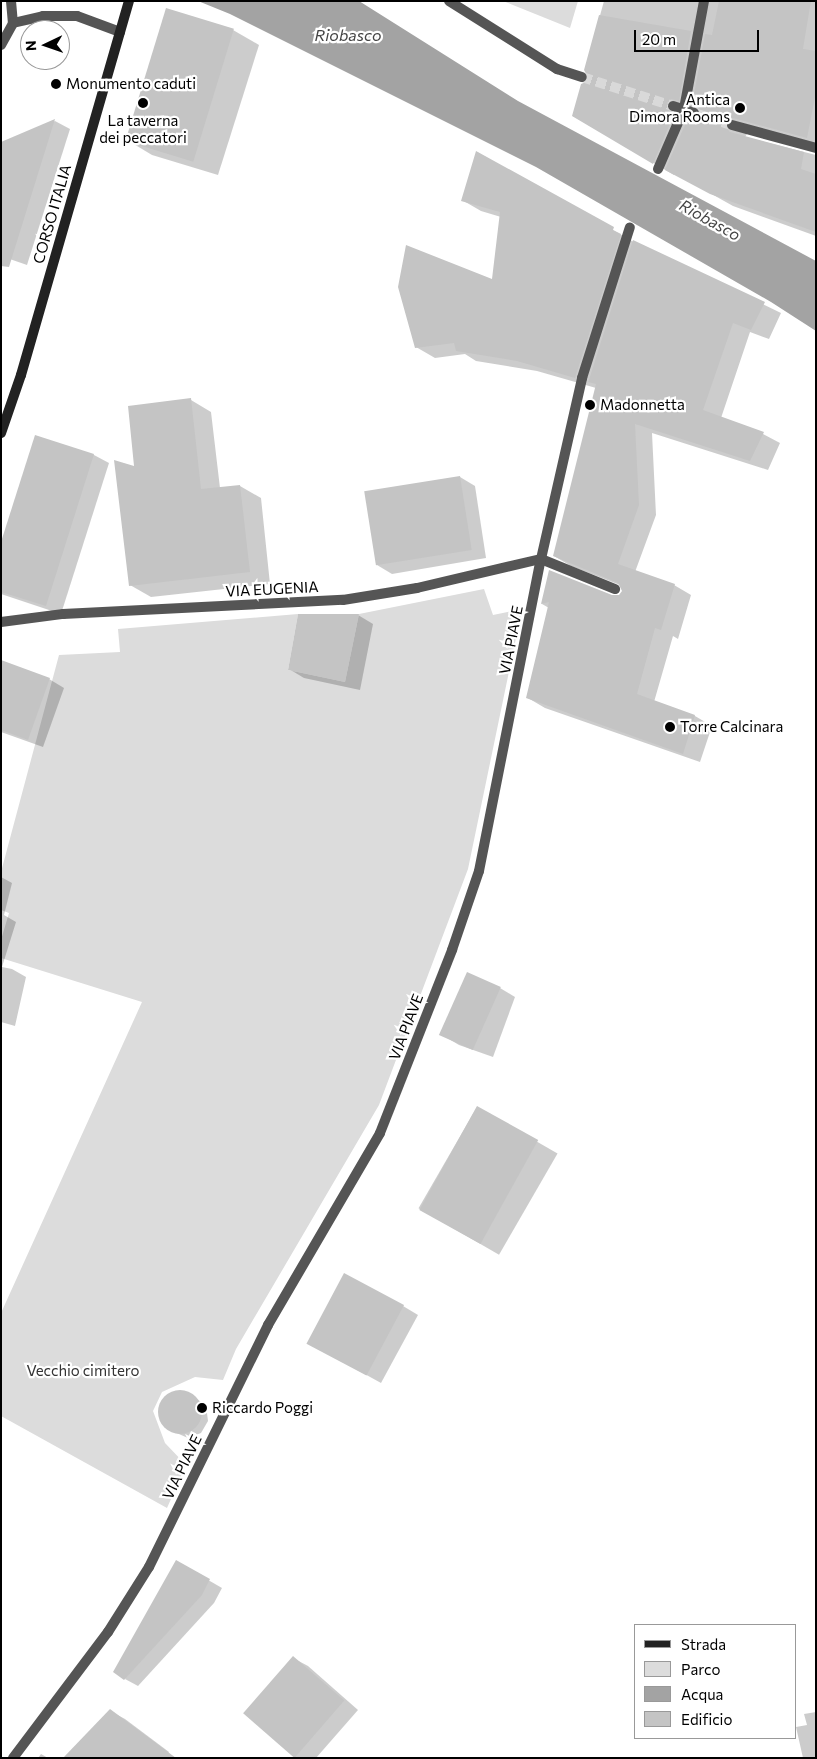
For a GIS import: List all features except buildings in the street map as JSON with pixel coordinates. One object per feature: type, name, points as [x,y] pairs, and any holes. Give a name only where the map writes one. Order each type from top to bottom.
[{"type":"main road","name":"CORSO ITALIA","points":[[1,433],[21,374],[129,1]]},
{"type":"street","points":[[1,45],[13,23],[11,1]]},
{"type":"street","points":[[448,1],[557,69],[582,78]]},
{"type":"street","points":[[658,169],[684,109],[704,1]]},
{"type":"street","points":[[13,23],[43,16],[77,16],[120,32]]},
{"type":"street","points":[[673,106],[694,113]]},
{"type":"street","points":[[732,125],[816,148]]},
{"type":"street","name":"VIA PIAVE","points":[[13,1758],[108,1632],[149,1567],[268,1325],[380,1133],[452,950],[479,872],[541,559],[582,378],[630,227]]},
{"type":"street","points":[[541,559],[615,589]]},
{"type":"street","name":"VIA EUGENIA","points":[[1,622],[63,614],[343,600],[417,588],[541,559]]},
{"type":"green space","points":[[503,1],[578,1],[570,28]]},
{"type":"green space","name":"Vecchio cimitero","points":[[484,589],[493,615],[522,609],[468,869],[379,1105],[236,1349],[223,1380],[195,1377],[162,1392],[153,1411],[165,1443],[186,1465],[167,1508],[1,1416],[1,1313],[142,1002],[1,958],[1,940],[9,913],[1,910],[1,872],[59,655],[120,652],[118,629],[298,614],[288,670],[345,682],[359,614]]},
{"type":"water","name":"Riobasco","points":[[198,1],[359,1],[518,101],[816,261],[816,331],[771,302],[536,167],[230,14]]},
{"type":"tunnel","points":[[582,77],[673,106]]},
{"type":"tunnel","points":[[694,113],[732,125]]},
{"type":"place","name":"Monumento caduti","points":[[56,84]]},
{"type":"place","name":"La taverna dei peccatori","points":[[143,103]]},
{"type":"place","name":"Antica Dimora Rooms","points":[[740,108]]},
{"type":"place","name":"Madonnetta","points":[[590,405]]},
{"type":"place","name":"Torre Calcinara","points":[[670,727]]},
{"type":"place","name":"Riccardo Poggi","points":[[202,1408]]}]
